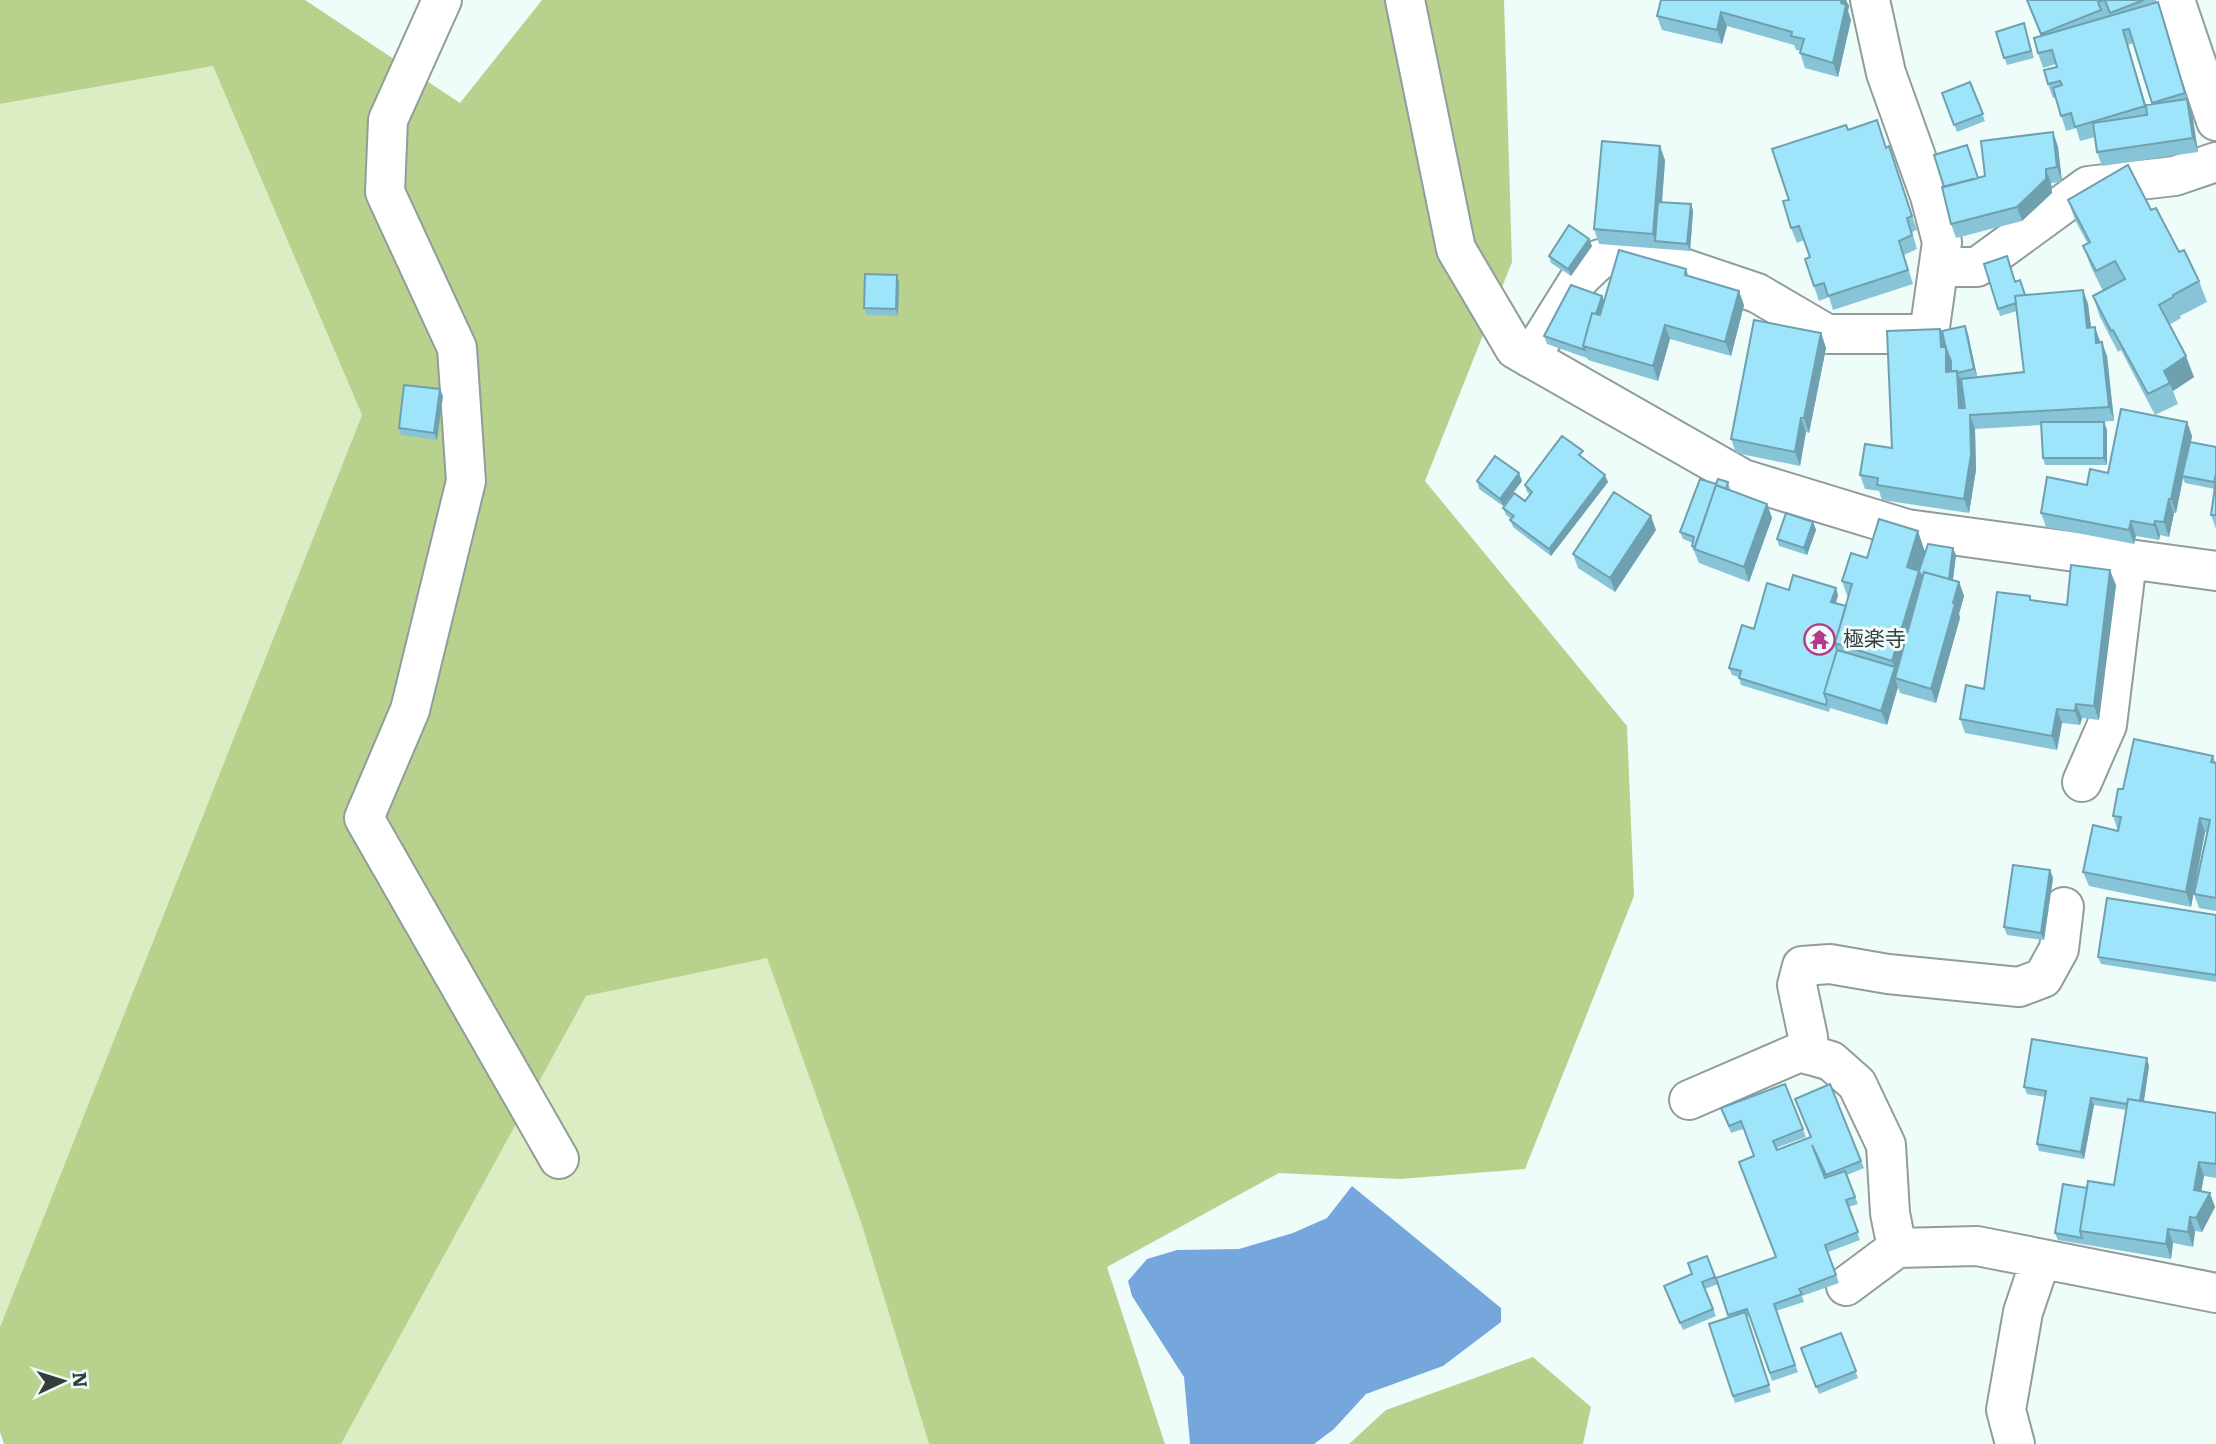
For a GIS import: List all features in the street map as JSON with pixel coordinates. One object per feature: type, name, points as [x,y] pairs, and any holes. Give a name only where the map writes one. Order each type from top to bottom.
[{"type":"street","points":[[442,0],[388,120],[385,192],[457,348],[466,481],[410,710],[364,818],[559,1159]]},
{"type":"street","points":[[1405,0],[1456,249],[1515,349],[1743,479],[1907,529],[1959,522],[2125,559],[2216,572]]},
{"type":"street","points":[[1870,0],[1886,73],[1930,196],[1942,242],[1929,334],[1936,368],[1953,414]]},
{"type":"street","points":[[2175,0],[2216,121]]},
{"type":"street","points":[[1939,267],[1977,267],[2088,186],[2175,176],[2216,162]]},
{"type":"street","points":[[1530,358],[1580,278],[1600,259],[1631,254],[1678,266],[1757,293],[1827,334],[1929,334]]},
{"type":"street","points":[[2082,782],[2107,725],[2125,559]]},
{"type":"street","points":[[1809,1055],[1797,985],[1802,966],[1830,964],[1888,974],[2019,987],[2043,978],[2059,949],[2064,906]]},
{"type":"street","points":[[1689,1100],[1800,1052],[1831,1061],[1857,1084],[1886,1145],[1890,1213],[1897,1248]]},
{"type":"street","points":[[1846,1286],[1897,1248],[1977,1246],[2216,1293]]},
{"type":"street","points":[[2015,1444],[2006,1409],[2023,1312],[2041,1259]]},
{"type":"green space","points":[[0,0],[305,0],[460,103],[542,0],[1504,0],[1512,262],[1425,481],[1627,726],[1634,896],[1525,1169],[1400,1179],[1279,1173],[1107,1267],[1165,1444],[929,1444],[861,1222],[767,958],[586,996],[341,1444],[4,1444],[0,1432],[0,1327],[362,415],[213,66],[0,104]]},
{"type":"green space","points":[[213,66],[362,415],[0,1327],[0,104]]},
{"type":"green space","points":[[767,957],[861,1222],[929,1444],[341,1444],[586,996]]},
{"type":"green space","points":[[1533,1357],[1591,1407],[1583,1444],[1349,1444],[1386,1410]]},
{"type":"water","points":[[1352,1186],[1501,1308],[1501,1322],[1443,1366],[1366,1394],[1334,1429],[1314,1444],[1190,1444],[1184,1377],[1132,1296],[1128,1281],[1147,1259],[1177,1250],[1239,1249],[1293,1233],[1327,1218]]},
{"type":"building","points":[[1661,0],[1842,0],[1841,3],[1846,5],[1833,63],[1800,53],[1804,39],[1791,36],[1792,32],[1721,12],[1717,30],[1657,16]]},
{"type":"building","points":[[2027,0],[2104,0],[2098,2],[2101,10],[2041,34]]},
{"type":"building","points":[[2105,0],[2144,0],[2110,13]]},
{"type":"building","points":[[2158,2],[2185,93],[2152,103],[2129,29],[2123,30],[2145,106],[2075,127],[2071,113],[2061,116],[2053,88],[2062,85],[2060,81],[2048,84],[2044,70],[2057,67],[2052,50],[2038,53],[2034,38]]},
{"type":"building","points":[[2024,23],[2031,51],[2004,58],[1996,32]]},
{"type":"building","points":[[1970,82],[1983,114],[1954,125],[1942,93]]},
{"type":"building","points":[[2187,99],[2193,138],[2097,152],[2093,123],[2147,115],[2146,105]]},
{"type":"building","points":[[1877,120],[1886,148],[1889,146],[1912,216],[1907,218],[1912,235],[1899,241],[1908,270],[1828,296],[1824,283],[1814,286],[1805,259],[1810,257],[1799,226],[1791,228],[1783,201],[1789,200],[1772,149],[1846,125],[1848,130]]},
{"type":"building","points":[[2053,132],[2057,167],[2046,169],[2046,179],[2017,207],[1951,224],[1942,187],[1985,176],[1981,141]]},
{"type":"building","points":[[1602,141],[1660,146],[1653,234],[1594,229]]},
{"type":"building","points":[[1967,145],[1978,178],[1944,187],[1934,155]]},
{"type":"building","points":[[2128,165],[2151,210],[2156,208],[2179,252],[2184,250],[2199,281],[2159,305],[2186,356],[2164,371],[2170,383],[2148,394],[2093,296],[2125,279],[2115,261],[2096,271],[2083,246],[2090,242],[2068,200]]},
{"type":"building","points":[[1658,202],[1691,204],[1687,244],[1655,241]]},
{"type":"building","points":[[1569,225],[1589,239],[1568,269],[1549,256]]},
{"type":"building","points":[[1619,250],[1686,269],[1685,275],[1739,291],[1725,342],[1665,325],[1653,366],[1583,346],[1592,313],[1600,315]]},
{"type":"building","points":[[2007,256],[2015,282],[2020,280],[2025,295],[2015,296],[2016,303],[1998,309],[1984,264]]},
{"type":"building","points":[[865,274],[897,275],[896,309],[864,308]]},
{"type":"building","points":[[1571,285],[1602,296],[1596,314],[1592,313],[1583,346],[1585,350],[1544,336]]},
{"type":"building","points":[[2083,290],[2087,328],[2095,327],[2096,343],[2102,342],[2109,407],[1970,415],[1971,455],[1964,499],[1877,485],[1878,478],[1860,475],[1865,444],[1892,448],[1887,331],[1940,329],[1941,347],[1946,347],[1946,372],[1957,371],[1959,408],[1965,408],[1961,379],[2024,372],[2015,296]]},
{"type":"building","points":[[1754,320],[1821,333],[1795,452],[1731,439]]},
{"type":"building","points":[[1965,326],[1974,369],[1957,373],[1951,371],[1951,361],[1942,331]]},
{"type":"building","points":[[404,385],[440,389],[434,433],[399,428]]},
{"type":"building","points":[[2121,409],[2187,422],[2164,522],[2155,521],[2154,525],[2131,521],[2129,530],[2041,513],[2047,477],[2087,485],[2090,469],[2108,473]]},
{"type":"building","points":[[2041,422],[2104,422],[2104,458],[2043,458]]},
{"type":"building","points":[[1562,436],[1583,451],[1579,455],[1605,475],[1549,549],[1510,520],[1514,516],[1503,508],[1514,493],[1525,501],[1532,492],[1525,485]]},
{"type":"building","points":[[2190,442],[2216,447],[2214,482],[2182,476]]},
{"type":"building","points":[[1495,456],[1519,473],[1500,499],[1477,481]]},
{"type":"building","points":[[1700,479],[1716,484],[1718,479],[1728,482],[1726,489],[1716,485],[1695,547],[1692,546],[1694,537],[1680,532]]},
{"type":"building","points":[[2216,479],[2216,515],[2211,515]]},
{"type":"building","points":[[1716,485],[1767,504],[1744,567],[1694,549]]},
{"type":"building","points":[[1614,492],[1651,516],[1610,578],[1573,554]]},
{"type":"building","points":[[1786,513],[1813,522],[1804,548],[1777,539]]},
{"type":"building","points":[[1879,519],[1918,531],[1907,567],[1919,571],[1892,661],[1835,643],[1852,584],[1842,581],[1851,553],[1867,558]]},
{"type":"building","points":[[1928,544],[1953,548],[1949,579],[1924,572],[1922,578],[1919,571]]},
{"type":"building","points":[[2071,565],[2110,570],[2094,706],[2076,704],[2075,711],[2057,709],[2052,736],[1960,719],[1966,685],[1984,689],[1997,592],[2067,605]]},
{"type":"building","points":[[1924,572],[1959,582],[1931,689],[1895,678]]},
{"type":"building","points":[[1793,575],[1836,588],[1831,602],[1846,606],[1824,693],[1826,705],[1739,678],[1741,671],[1729,668],[1742,625],[1754,629],[1767,583],[1789,590]]},
{"type":"building","points":[[1837,650],[1895,667],[1881,711],[1824,693]]},
{"type":"building","points":[[2134,739],[2213,756],[2211,762],[2216,763],[2216,898],[2194,894],[2210,820],[2200,818],[2186,892],[2083,872],[2093,825],[2118,831],[2121,817],[2113,816],[2118,789],[2123,789]]},
{"type":"building","points":[[2013,865],[2050,870],[2041,933],[2004,927]]},
{"type":"building","points":[[2107,898],[2216,915],[2216,975],[2098,957]]},
{"type":"building","points":[[2032,1039],[2147,1058],[2140,1101],[2128,1099],[2127,1104],[2091,1098],[2081,1152],[2037,1144],[2046,1091],[2024,1087]]},
{"type":"building","points":[[1785,1084],[1803,1129],[1773,1141],[1777,1150],[1811,1137],[1795,1099],[1830,1084],[1861,1161],[1826,1175],[1812,1145],[1825,1178],[1845,1171],[1855,1197],[1846,1200],[1858,1232],[1825,1245],[1836,1275],[1799,1289],[1802,1294],[1774,1304],[1795,1365],[1770,1373],[1747,1309],[1728,1315],[1716,1278],[1776,1257],[1739,1162],[1754,1156],[1741,1121],[1729,1126],[1721,1108]]},
{"type":"building","points":[[2128,1099],[2216,1113],[2216,1164],[2199,1162],[2194,1190],[2210,1193],[2196,1218],[2190,1217],[2188,1232],[2168,1229],[2166,1244],[2080,1231],[2088,1181],[2114,1185]]},
{"type":"building","points":[[2063,1184],[2087,1188],[2080,1231],[2082,1238],[2055,1233]]},
{"type":"building","points":[[1707,1256],[1715,1277],[1702,1282],[1713,1309],[1680,1323],[1664,1286],[1692,1274],[1688,1263]]},
{"type":"building","points":[[1745,1312],[1769,1385],[1733,1396],[1709,1324]]},
{"type":"building","points":[[1841,1333],[1856,1371],[1816,1387],[1801,1348]]},
{"type":"place","name":"極楽寺","points":[[1820,639]]}]
